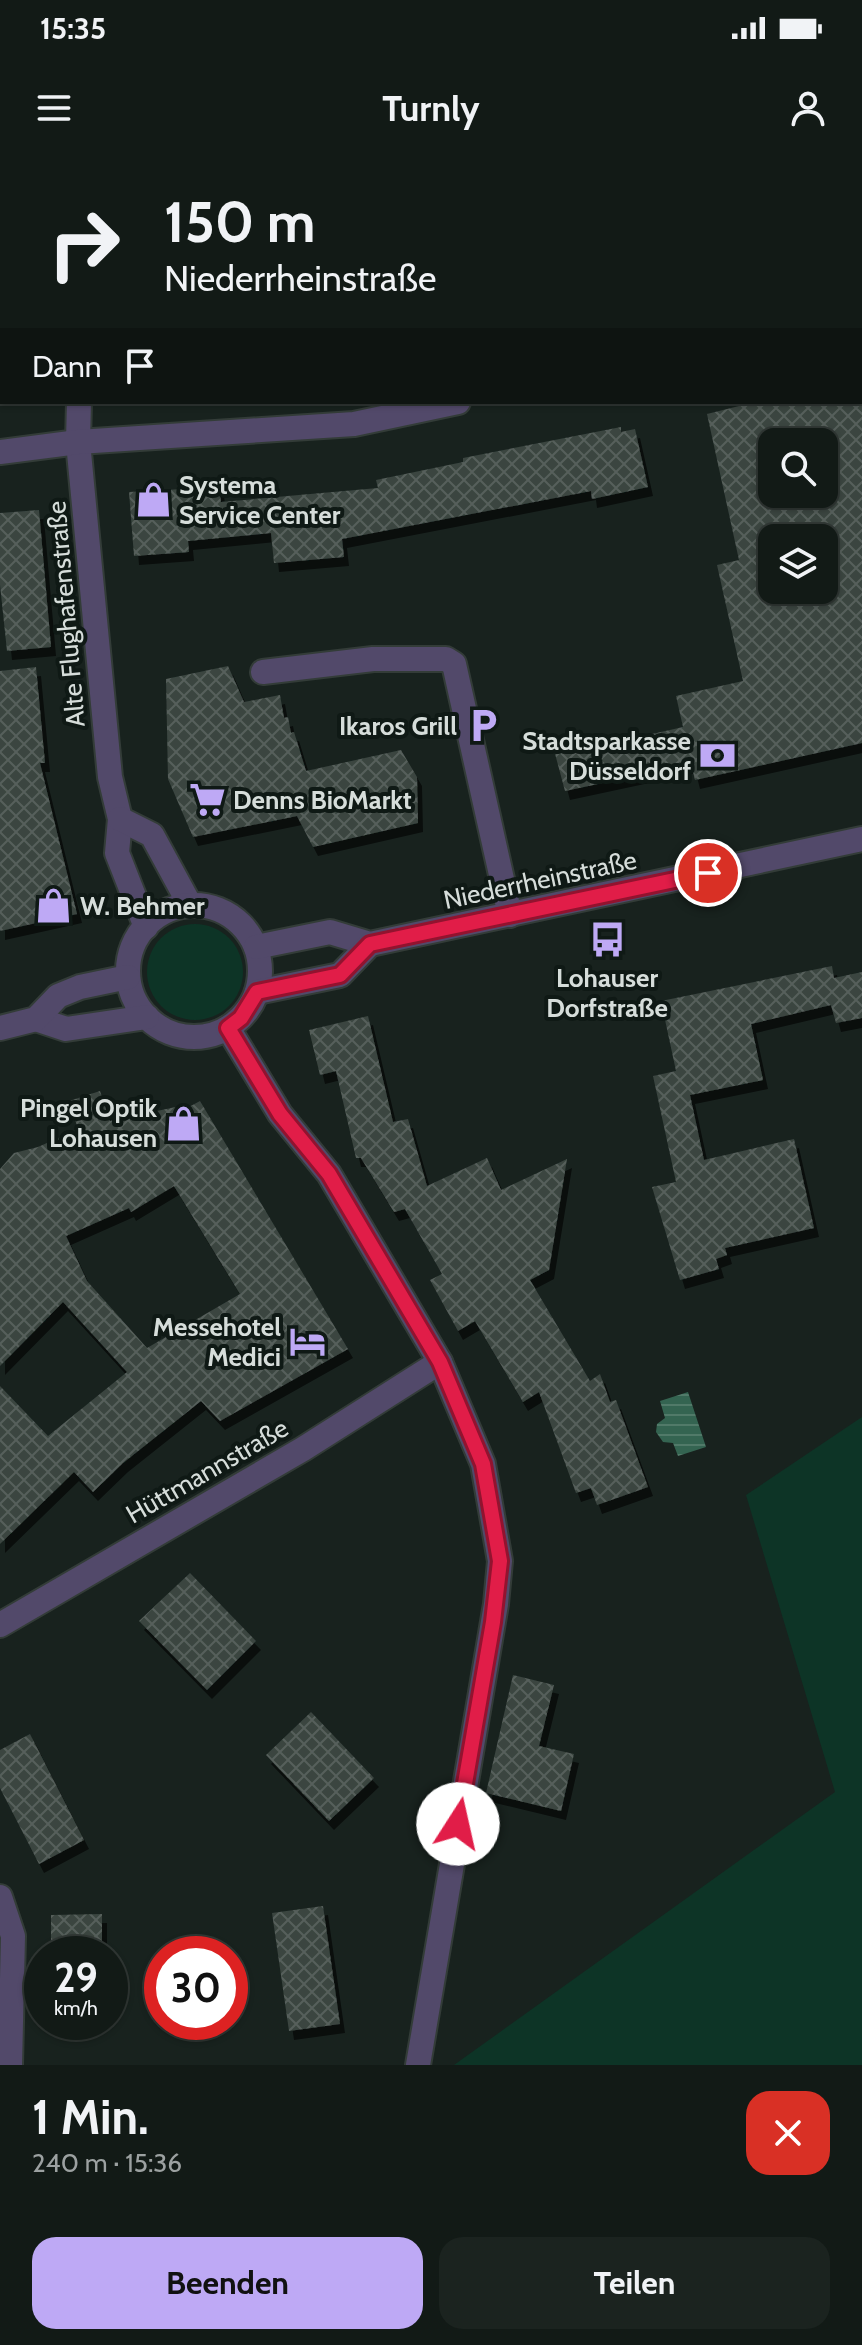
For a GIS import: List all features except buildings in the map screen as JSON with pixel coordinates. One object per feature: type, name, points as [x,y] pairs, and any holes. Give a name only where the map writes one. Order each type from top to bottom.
[{"type":"street","name":"Alte Flughafenstraße","points":[[79,404],[78,442],[110,777],[120,819],[117,853],[146,927]]},
{"type":"street","points":[[0,452],[78,442],[354,424],[449,404]]},
{"type":"street","points":[[263,672],[373,659],[446,659],[454,664],[510,915]]},
{"type":"street","points":[[120,819],[152,835],[190,905]]},
{"type":"street","name":"Niederrheinstraße","points":[[256,947],[330,932],[370,944],[862,839]]},
{"type":"street","points":[[190,905],[207,906],[236,920],[256,947],[260,977],[257,992],[241,1018],[228,1028],[200,1037],[171,1033],[147,1017],[138,1005],[128,977],[132,950],[146,927],[166,912],[190,905]]},
{"type":"street","points":[[257,992],[340,975],[370,944]]},
{"type":"street","points":[[0,1028],[36,1019],[58,996],[128,977]]},
{"type":"street","points":[[36,1019],[66,1029],[147,1017]]},
{"type":"street","points":[[228,1028],[280,1114],[329,1174],[440,1362],[483,1464],[500,1561],[493,1622],[418,2065]]},
{"type":"street","name":"Hüttmannstraße","points":[[0,1625],[303,1449],[440,1362]]},
{"type":"street","points":[[0,1897],[13,1936],[10,2065]]},
{"type":"shaded area","points":[[195,924],[214,927],[229,938],[240,953],[243,972],[240,991],[229,1006],[214,1017],[195,1020],[176,1017],[161,1006],[150,991],[147,972],[150,953],[161,938],[176,927]]},
{"type":"shaded area","points":[[688,1392],[706,1447],[678,1456],[673,1443],[663,1442],[656,1432],[657,1424],[665,1418],[660,1401]]},
{"type":"shaded area","points":[[862,1417],[862,2065],[454,2065],[835,1792],[746,1495]]},
{"type":"place","name":"Systema Service Center","points":[[153,500]]},
{"type":"place","name":"Ikaros Grill","points":[[483,726]]},
{"type":"place","name":"Stadtsparkasse Düsseldorf","points":[[717,756]]},
{"type":"place","name":"Denns BioMarkt","points":[[207,800]]},
{"type":"place","name":"W. Behmer","points":[[54,906]]},
{"type":"place","name":"Lohauser Dorfstraße","points":[[607,939]]},
{"type":"place","name":"Pingel Optik Lohausen","points":[[183,1123]]},
{"type":"place","name":"Messehotel Medici","points":[[307,1342]]},
{"type":"route","points":[[458,1824],[496,1604],[500,1561],[483,1464],[440,1362],[329,1174],[280,1114],[228,1028],[241,1018],[257,992],[340,975],[370,944],[708,873]]}]
